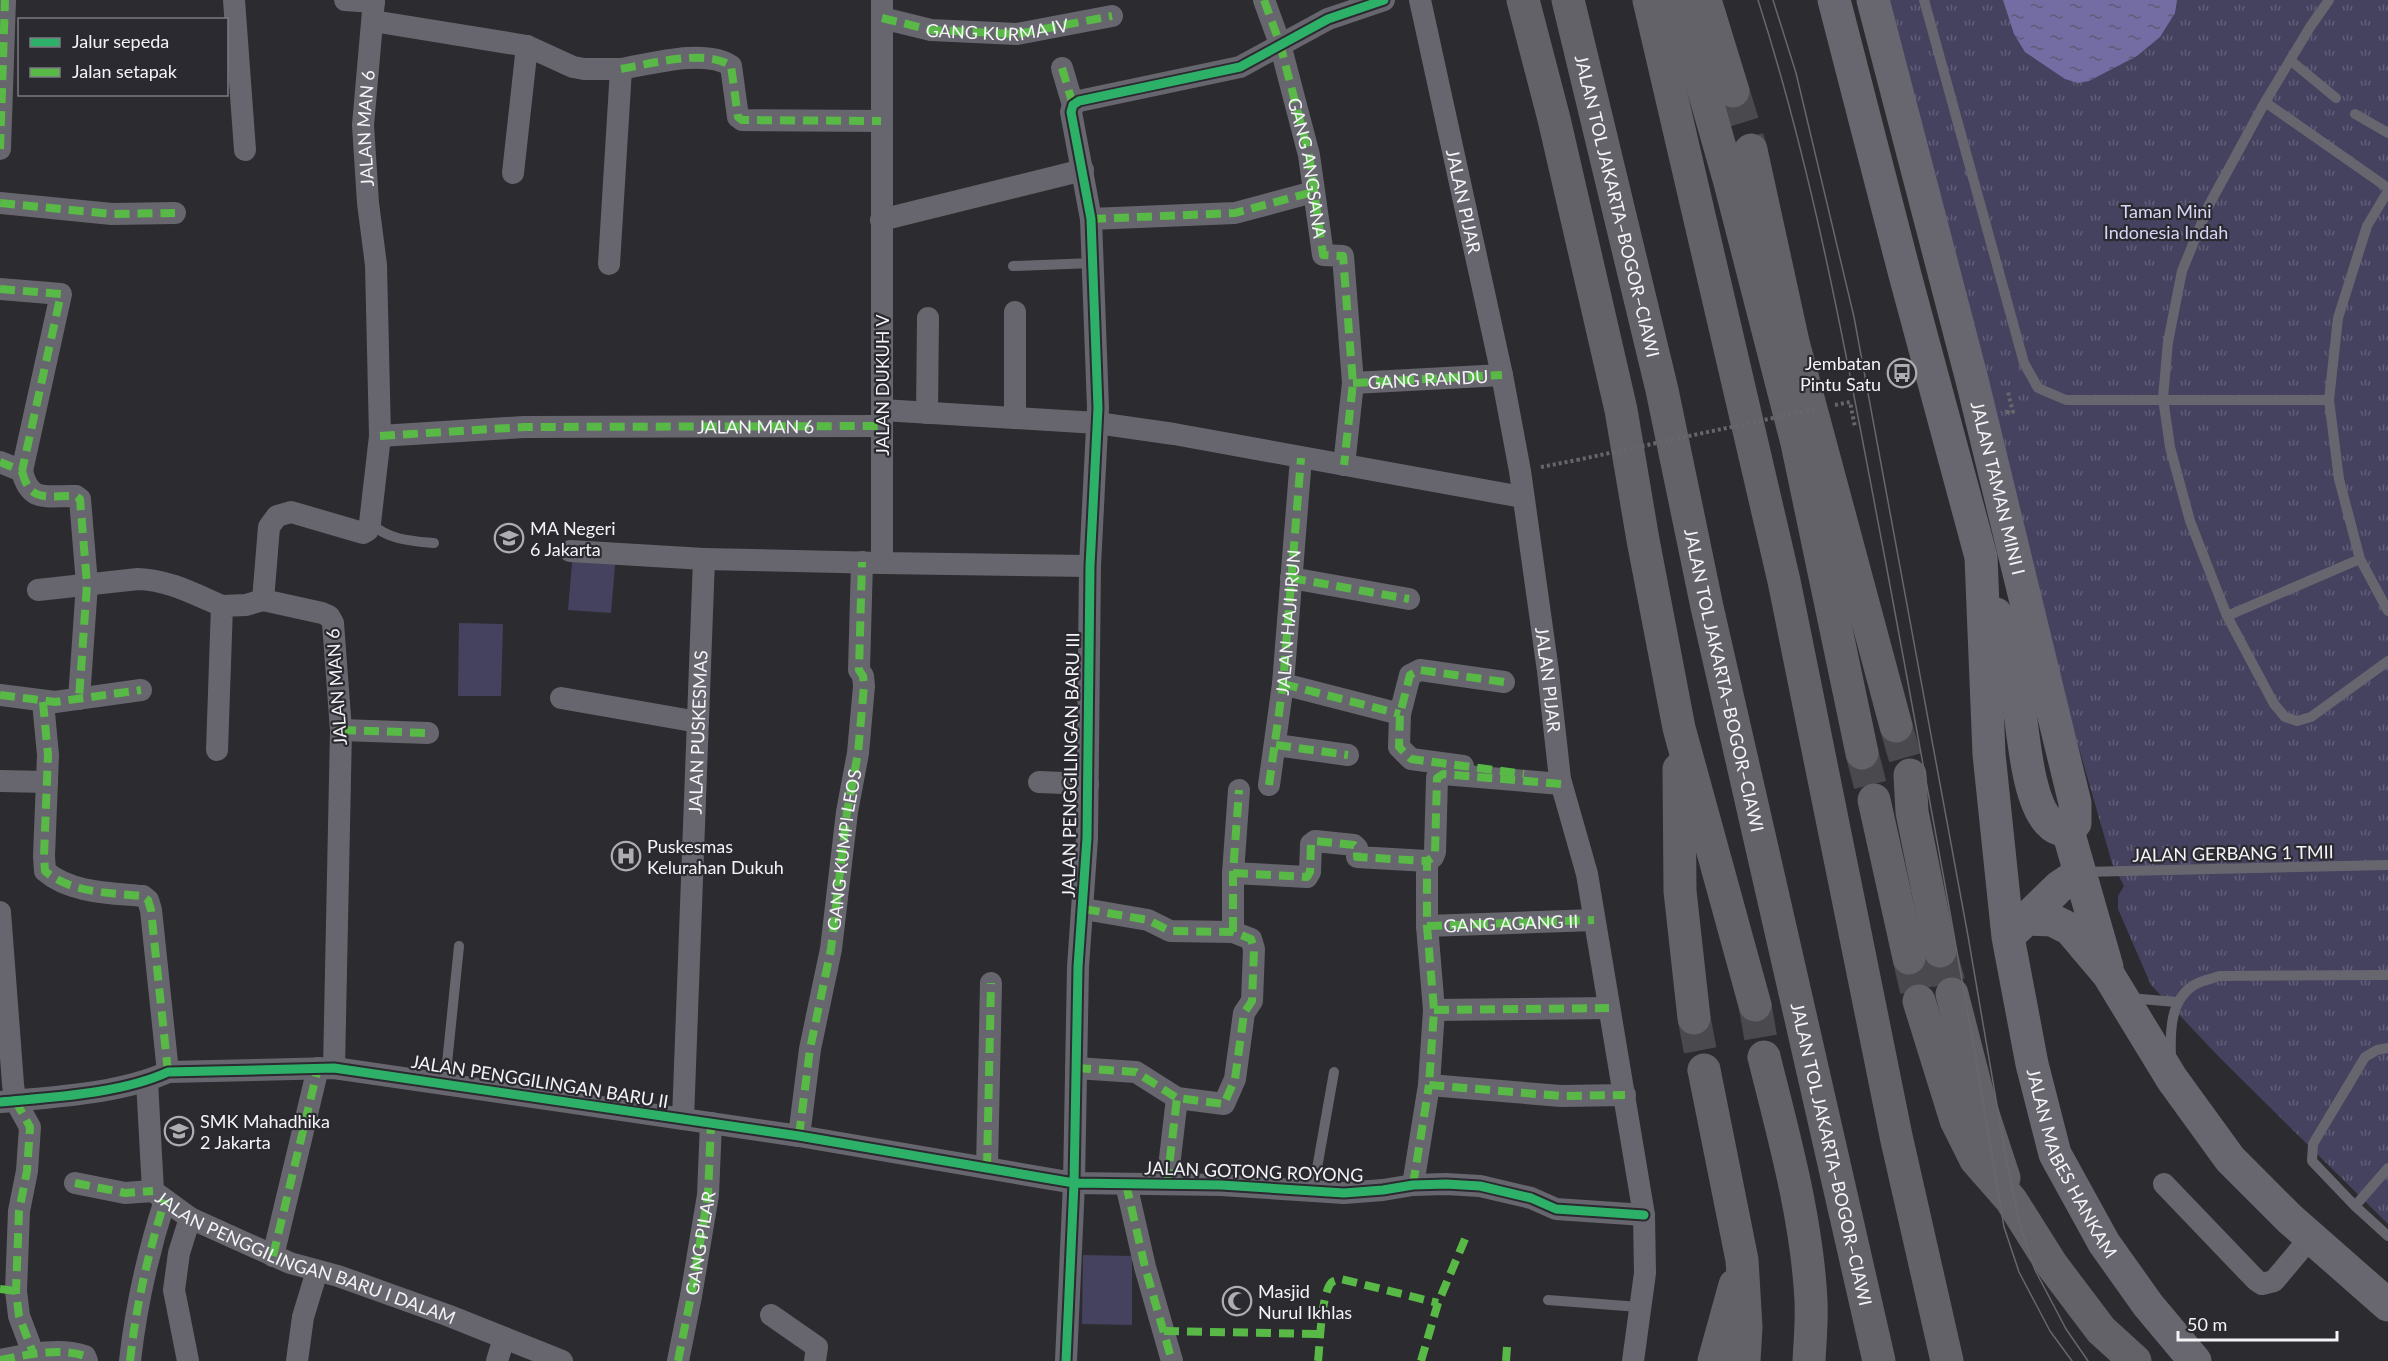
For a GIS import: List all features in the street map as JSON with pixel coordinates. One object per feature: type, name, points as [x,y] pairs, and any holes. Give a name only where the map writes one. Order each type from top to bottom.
[{"type":"highway","points":[[1523,0],[1554,119],[1621,410],[1642,540],[1679,728],[1755,1005]]},
{"type":"highway","name":"JALAN TOL JAKARTA–BOGOR–CIAWI","points":[[1568,0],[1662,390],[1710,619],[1879,1361]]},
{"type":"highway","points":[[1649,0],[1784,581],[1896,1136],[1947,1361]]},
{"type":"highway","points":[[1678,0],[1729,179],[1797,443],[1862,753]]},
{"type":"highway","points":[[1705,0],[1733,91]]},
{"type":"highway","points":[[1751,150],[1793,342],[1896,726]]},
{"type":"highway","points":[[1679,728],[1680,891],[1694,1018]]},
{"type":"highway","points":[[1874,800],[1925,954],[1910,775]]},
{"type":"highway","points":[[1952,994],[1982,1111],[2011,1200]]},
{"type":"highway","points":[[1919,1001],[1956,1120],[1976,1160],[2011,1200],[2052,1265],[2101,1330],[2135,1361]]},
{"type":"highway","points":[[1764,1058],[1784,1138],[1805,1239],[1811,1302],[1809,1361]]},
{"type":"highway","points":[[1704,1070],[1742,1260],[1746,1307],[1744,1361]]},
{"type":"highway","points":[[1714,1361],[1742,1260]]},
{"type":"main road","name":"JALAN TAMAN MINI I","points":[[1834,0],[1981,557],[1989,754],[2017,928]]},
{"type":"main road","name":"JALAN TAMAN MINI I","points":[[1873,0],[1972,380],[2075,803],[2075,823],[2068,831]]},
{"type":"main road","points":[[1981,557],[2016,686],[2026,763],[2037,800],[2050,824],[2068,831],[2116,986]]},
{"type":"main road","points":[[2017,928],[2059,887],[2080,873]]},
{"type":"main road","points":[[2017,928],[2052,920],[2070,929],[2116,986],[2172,1078],[2230,1159],[2310,1238],[2388,1305]]},
{"type":"main road","name":"JALAN MABES HANKAM","points":[[2017,928],[2032,1065],[2055,1154],[2104,1243],[2148,1305],[2195,1361]]},
{"type":"street","points":[[0,149],[5,0]]},
{"type":"street","points":[[234,0],[245,150]]},
{"type":"street","points":[[345,0],[527,46],[573,67],[584,69],[621,69],[705,56],[724,61],[731,66],[738,117],[742,120],[881,121]]},
{"type":"street","name":"GANG ANGSANA","points":[[1264,0],[1280,44],[1309,155],[1323,255],[1343,256],[1353,383]]},
{"type":"street","points":[[1073,105],[1079,101],[1240,67],[1328,19],[1384,0]]},
{"type":"street","name":"JALAN PIJAR","points":[[1420,0],[1502,375],[1520,471],[1561,781],[1587,874],[1644,1215],[1645,1273],[1633,1361]]},
{"type":"street","name":"JALAN MAN 6","points":[[370,524],[380,436],[376,265],[368,203],[363,125],[374,8]]},
{"type":"street","name":"GANG KURMA IV","points":[[882,9],[931,30],[1017,34],[1112,16]]},
{"type":"street","name":"JALAN DUKUH V","points":[[872,563],[882,418],[882,9]]},
{"type":"street","points":[[513,173],[527,46]]},
{"type":"street","points":[[881,220],[1083,170],[1071,112],[1073,105],[1062,68]]},
{"type":"street","points":[[609,264],[621,69]]},
{"type":"street","name":"JALAN PENGGILINGAN BARU III","points":[[1066,1361],[1074,1183],[1078,967],[1084,909],[1088,784],[1090,566],[1097,423],[1091,219],[1083,170]]},
{"type":"street","points":[[1091,219],[1235,213],[1313,192]]},
{"type":"street","points":[[0,203],[112,214],[175,213]]},
{"type":"street","points":[[0,289],[61,294],[22,471],[28,489],[35,495],[76,496],[80,499],[87,584],[78,699]]},
{"type":"street","points":[[1015,312],[1015,418]]},
{"type":"street","points":[[927,413],[928,318]]},
{"type":"street","name":"GANG RANDU","points":[[1353,383],[1502,375]]},
{"type":"street","points":[[1344,465],[1353,383]]},
{"type":"street","name":"JALAN MAN 6","points":[[380,436],[524,427],[882,418],[927,413],[1097,423]]},
{"type":"street","points":[[1097,423],[1174,434],[1522,497]]},
{"type":"street","name":"JALAN HAJI IRUN","points":[[1269,785],[1283,684],[1301,458]]},
{"type":"street","points":[[0,462],[22,471]]},
{"type":"street","points":[[38,590],[153,579],[166,581],[222,606],[246,605],[263,600],[269,527],[277,516],[291,512],[363,533],[368,530],[370,524]]},
{"type":"street","points":[[570,551],[704,559],[1090,566]]},
{"type":"street","name":"JALAN PUSKESMAS","points":[[683,1119],[704,559]]},
{"type":"street","name":"GANG KUMPI LEOS","points":[[798,1136],[810,1049],[831,949],[848,812],[858,753],[864,686],[863,676],[859,670],[872,563]]},
{"type":"street","points":[[1291,578],[1409,598]]},
{"type":"street","name":"JALAN MAN 6","points":[[263,600],[329,616],[333,623],[341,730],[326,1068],[273,1256]]},
{"type":"street","points":[[217,750],[222,606]]},
{"type":"street","points":[[1504,682],[1420,670],[1410,675],[1400,714],[1399,747],[1411,759],[1561,781]]},
{"type":"street","points":[[1283,684],[1400,714]]},
{"type":"street","points":[[0,695],[43,702],[141,690]]},
{"type":"street","points":[[561,698],[698,722]]},
{"type":"street","points":[[43,702],[48,755],[45,871],[55,880],[91,891],[143,897],[148,900],[151,909],[168,1072]]},
{"type":"street","points":[[341,730],[428,733]]},
{"type":"street","points":[[1276,745],[1348,755]]},
{"type":"street","points":[[1233,873],[1307,877],[1310,872],[1311,844],[1315,841],[1354,845],[1357,848],[1357,857],[1426,861],[1435,852],[1437,778],[1443,774],[1561,781]]},
{"type":"street","points":[[0,782],[47,782]]},
{"type":"street","points":[[1039,782],[1088,784]]},
{"type":"street","points":[[1233,932],[1233,873],[1239,790]]},
{"type":"street","points":[[1413,1185],[1429,1084],[1434,1010],[1427,926],[1426,861]]},
{"type":"street","points":[[1076,1068],[1136,1072],[1177,1098],[1224,1104],[1235,1078],[1244,1013],[1252,1001],[1254,949],[1251,939],[1233,932],[1170,931],[1148,920],[1084,909]]},
{"type":"street","points":[[0,912],[8,1101],[30,1127],[27,1171],[9,1209],[8,1290],[33,1353]]},
{"type":"street","name":"GANG AGANG II","points":[[1427,926],[1594,920]]},
{"type":"street","points":[[987,1168],[991,984]]},
{"type":"street","points":[[1434,1010],[1609,1008]]},
{"type":"street","name":"JALAN PENGGILINGAN BARU II","points":[[8,1101],[35,1100],[147,1081],[168,1072],[326,1068],[445,1083],[798,1136],[1074,1183]]},
{"type":"street","name":"JALAN PENGGILINGAN BARU I DALAM","points":[[147,1081],[159,1196],[190,1218],[273,1256],[447,1315],[562,1361]]},
{"type":"street","points":[[1429,1084],[1561,1096],[1624,1095]]},
{"type":"street","points":[[1167,1184],[1177,1098]]},
{"type":"street","name":"GANG PILAR","points":[[678,1361],[708,1195],[711,1123]]},
{"type":"street","points":[[75,1183],[125,1193],[159,1196],[134,1327],[130,1361]]},
{"type":"street","name":"JALAN GOTONG ROYONG","points":[[1074,1183],[1221,1185],[1344,1193],[1413,1185],[1446,1184],[1480,1186],[1531,1198],[1556,1209],[1644,1215]]},
{"type":"street","points":[[1126,1184],[1145,1267],[1172,1361]]},
{"type":"street","points":[[2164,1184],[2262,1284],[2274,1281],[2310,1238]]},
{"type":"street","points":[[188,1361],[174,1290],[179,1252],[190,1218]]},
{"type":"street","points":[[297,1361],[303,1317],[317,1270]]},
{"type":"street","points":[[771,1315],[817,1347],[815,1361]]},
{"type":"street","points":[[497,1361],[504,1338]]},
{"type":"street","points":[[0,1360],[33,1353],[76,1354],[84,1356],[87,1361]]},
{"type":"lane","points":[[1924,0],[2024,363],[2038,388],[2066,399],[2329,400]]},
{"type":"lane","points":[[2330,0],[2265,102],[2209,205],[2182,271],[2168,342],[2163,398],[2170,447],[2190,521],[2227,616],[2274,704],[2285,717],[2297,721],[2312,717],[2388,661]]},
{"type":"lane","points":[[2290,60],[2336,98]]},
{"type":"lane","points":[[2265,102],[2388,189],[2367,226],[2337,318],[2329,400],[2338,479],[2360,559],[2388,611]]},
{"type":"lane","points":[[2355,114],[2388,133]]},
{"type":"lane","points":[[1014,266],[1093,263]]},
{"type":"lane","points":[[370,524],[377,530],[399,540],[434,543]]},
{"type":"lane","points":[[2227,616],[2360,559]]},
{"type":"lane","name":"JALAN GERBANG 1 TMII","points":[[2080,873],[2388,865]]},
{"type":"lane","points":[[445,1083],[459,946]]},
{"type":"lane","points":[[2172,1078],[2171,1035],[2176,1002],[2196,984],[2219,976],[2388,975]]},
{"type":"lane","points":[[2116,986],[2176,1002]]},
{"type":"lane","points":[[2388,1048],[2377,1050],[2365,1057],[2313,1144],[2313,1161],[2355,1206],[2388,1236]]},
{"type":"lane","points":[[1313,1191],[1334,1072]]},
{"type":"lane","points":[[2355,1206],[2388,1168]]},
{"type":"lane","points":[[1548,1300],[1639,1307]]},
{"type":"path","points":[[1850,402],[1855,427]]},
{"type":"path","points":[[1520,471],[1820,408]]},
{"type":"green space","name":"Taman Mini Indonesia Indah","points":[[1877,0],[2388,0],[2388,1224],[2220,1058],[2151,985],[2118,909],[2118,896],[2124,886],[2112,863],[2032,585]]},
{"type":"green space","points":[[573,551],[616,554],[611,613],[568,610]]},
{"type":"green space","points":[[459,623],[503,624],[501,696],[458,696]]},
{"type":"green space","points":[[1083,1255],[1132,1256],[1132,1325],[1082,1324]]},
{"type":"water","points":[[2003,0],[2177,0],[2175,13],[2160,37],[2137,56],[2089,81],[2078,83],[2065,79],[2025,52],[2014,34]]},
{"type":"tunnel","points":[[1733,91],[1751,150]]},
{"type":"tunnel","points":[[1896,726],[1910,775]]},
{"type":"tunnel","points":[[1862,753],[1874,800]]},
{"type":"tunnel","points":[[1940,951],[1952,994]]},
{"type":"tunnel","points":[[1909,958],[1919,1001]]},
{"type":"tunnel","points":[[1755,1005],[1764,1057]]},
{"type":"tunnel","points":[[1694,1018],[1704,1070]]},
{"type":"tram line","points":[[1758,0],[1798,139],[1831,280],[1932,813],[2004,1227],[2019,1272],[2050,1331],[2072,1361]]},
{"type":"tram line","points":[[1773,0],[1796,73],[1854,317],[2020,1225],[2035,1270],[2066,1329],[2088,1361]]},
{"type":"marked path","points":[[0,149],[5,0]]},
{"type":"marked path","points":[[1264,0],[1280,44],[1309,155],[1323,255],[1343,256],[1353,383],[1344,465]]},
{"type":"marked path","points":[[882,18],[931,30],[1017,34],[1112,16]]},
{"type":"marked path","points":[[621,69],[662,61],[707,58],[731,66],[738,117],[742,120],[881,121]]},
{"type":"marked path","points":[[1062,68],[1073,105]]},
{"type":"marked path","points":[[1091,219],[1235,213],[1313,192]]},
{"type":"marked path","points":[[0,203],[112,214],[175,213]]},
{"type":"marked path","points":[[0,289],[61,294],[22,471],[0,462]]},
{"type":"marked path","points":[[1353,383],[1502,375]]},
{"type":"marked path","points":[[380,436],[524,427],[882,426]]},
{"type":"marked path","points":[[1269,785],[1283,684],[1301,458]]},
{"type":"marked path","points":[[22,471],[30,489],[41,496],[76,496],[80,499],[87,584],[79,699]]},
{"type":"marked path","points":[[799,1136],[810,1049],[831,949],[847,812],[858,753],[864,686],[863,676],[859,670],[862,562]]},
{"type":"marked path","points":[[1291,578],[1409,599]]},
{"type":"marked path","points":[[1504,682],[1420,670],[1410,675],[1400,714],[1399,747],[1411,759],[1524,774]]},
{"type":"marked path","points":[[1283,684],[1400,714]]},
{"type":"marked path","points":[[0,695],[55,702],[141,690]]},
{"type":"marked path","points":[[43,702],[48,755],[45,871],[66,884],[79,888],[143,896],[148,900],[151,910],[168,1072]]},
{"type":"marked path","points":[[341,730],[428,733]]},
{"type":"marked path","points":[[1276,745],[1348,755]]},
{"type":"marked path","points":[[1561,784],[1443,774],[1437,778],[1435,852],[1433,857],[1427,861],[1427,926],[1434,1010],[1429,1085],[1561,1096],[1625,1095]]},
{"type":"marked path","points":[[1233,932],[1233,873],[1239,790]]},
{"type":"marked path","points":[[1233,873],[1307,877],[1310,872],[1311,844],[1315,841],[1354,845],[1357,848],[1357,857],[1427,861]]},
{"type":"marked path","points":[[1076,1068],[1136,1072],[1177,1098],[1224,1104],[1235,1079],[1244,1013],[1252,1001],[1254,949],[1251,939],[1233,932],[1170,931],[1148,920],[1084,909]]},
{"type":"marked path","points":[[1427,926],[1594,920]]},
{"type":"marked path","points":[[987,1168],[991,983]]},
{"type":"marked path","points":[[1434,1010],[1609,1008]]},
{"type":"marked path","points":[[273,1256],[318,1068]]},
{"type":"marked path","points":[[1413,1185],[1429,1085]]},
{"type":"marked path","points":[[1167,1184],[1177,1098]]},
{"type":"marked path","points":[[15,1100],[30,1127],[27,1171],[19,1211],[16,1291],[19,1316],[33,1353]]},
{"type":"marked path","points":[[678,1361],[708,1195],[711,1123]]},
{"type":"marked path","points":[[75,1183],[125,1193],[153,1191]]},
{"type":"marked path","points":[[1126,1184],[1145,1267],[1172,1361]]},
{"type":"marked path","points":[[130,1361],[143,1280],[165,1200]]},
{"type":"marked path","points":[[1421,1361],[1438,1303],[1465,1239]]},
{"type":"marked path","points":[[1318,1361],[1325,1296],[1333,1281],[1341,1279],[1438,1303]]},
{"type":"marked path","points":[[0,1289],[16,1291]]},
{"type":"marked path","points":[[1164,1331],[1321,1334]]},
{"type":"marked path","points":[[1506,1361],[1507,1347]]},
{"type":"marked path","points":[[0,1360],[31,1354],[65,1352],[85,1356],[87,1361]]},
{"type":"cycle path","points":[[1066,1361],[1074,1183],[1078,967],[1087,838],[1090,566],[1098,408],[1091,219],[1071,112],[1073,105],[1079,101],[1240,67],[1328,19],[1384,0]]},
{"type":"cycle path","points":[[0,1102],[107,1090],[168,1072],[334,1068],[799,1136],[1074,1183],[1221,1185],[1344,1193],[1413,1185],[1446,1184],[1480,1186],[1531,1198],[1556,1209],[1644,1215]]},
{"type":"place","name":"Jembatan Pintu Satu","points":[[1902,373]]},
{"type":"place","name":"MA Negeri 6 Jakarta","points":[[509,538]]},
{"type":"place","name":"Puskesmas Kelurahan Dukuh","points":[[626,856]]},
{"type":"place","name":"SMK Mahadhika 2 Jakarta","points":[[179,1131]]},
{"type":"place","name":"Masjid Nurul Ikhlas","points":[[1237,1301]]}]
